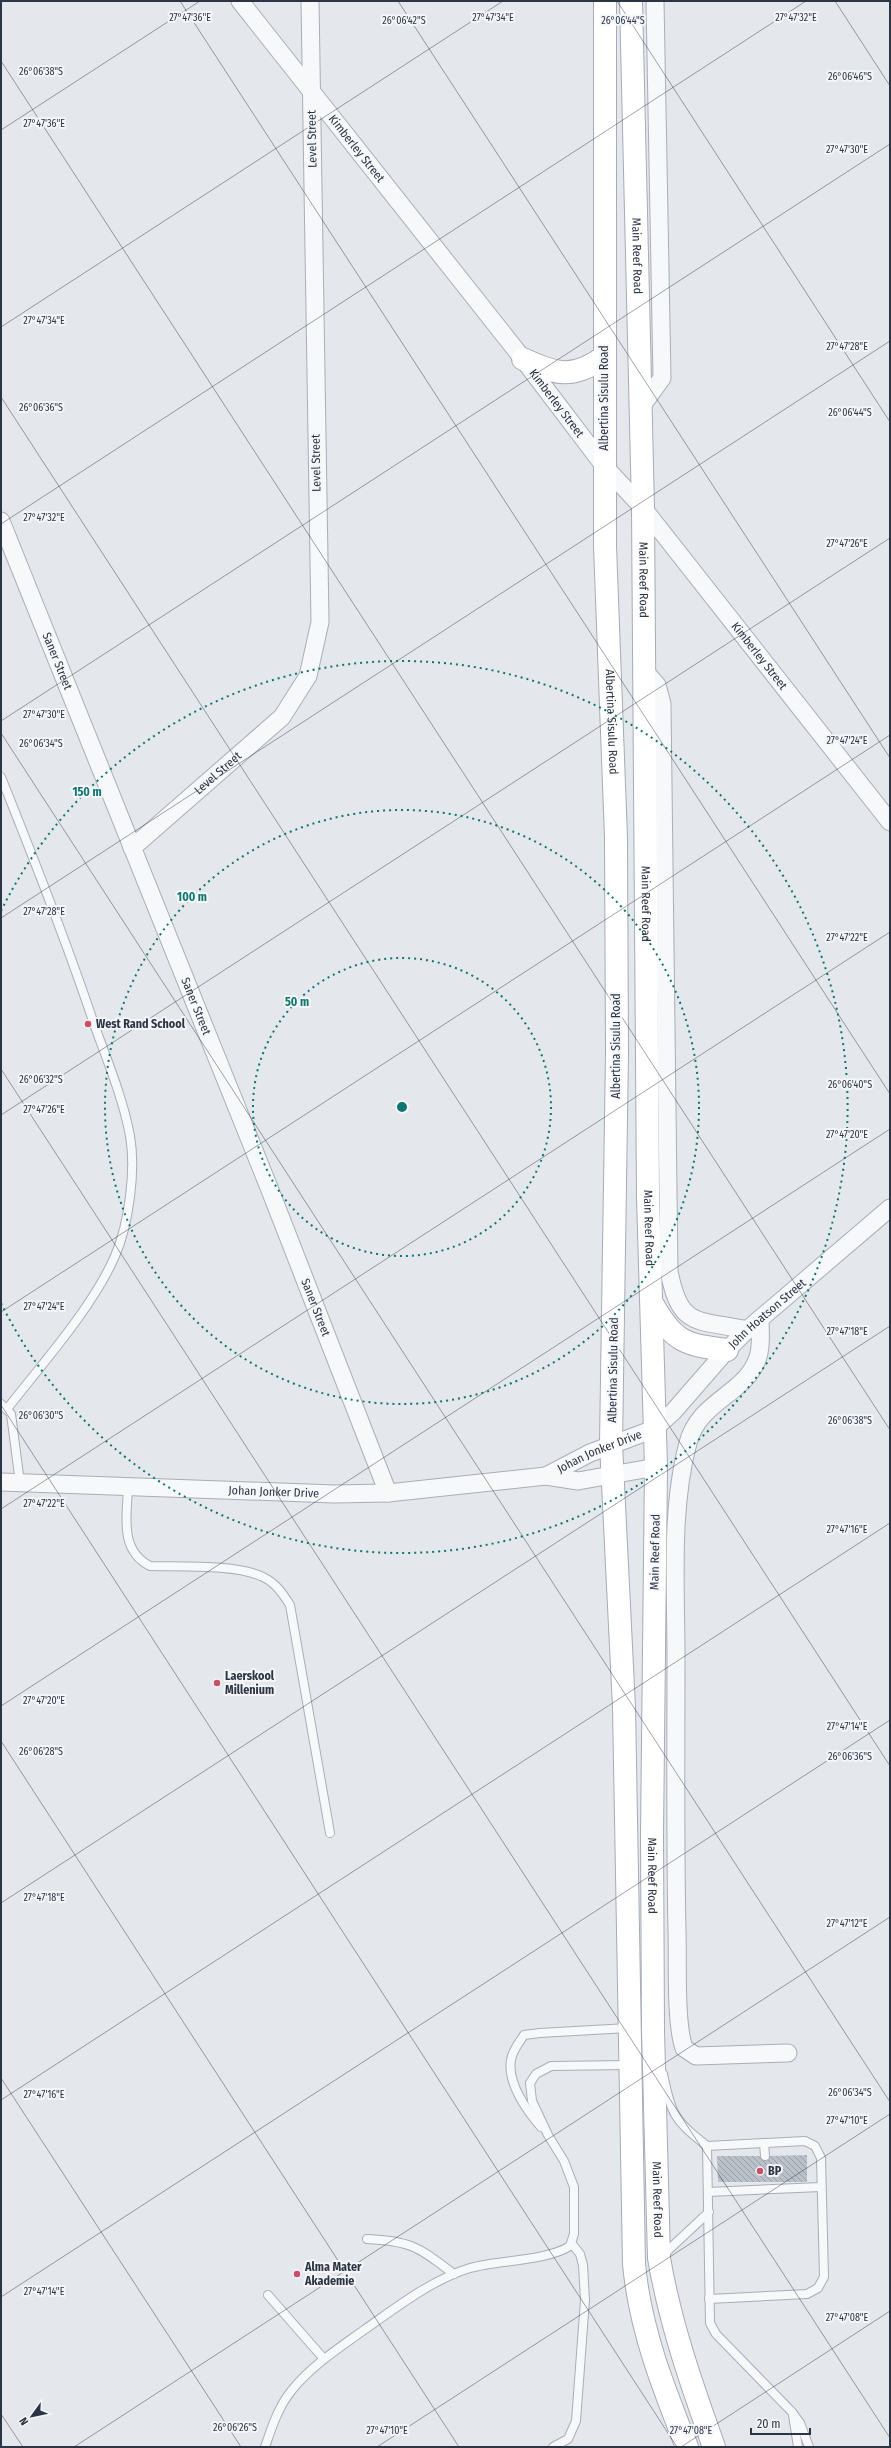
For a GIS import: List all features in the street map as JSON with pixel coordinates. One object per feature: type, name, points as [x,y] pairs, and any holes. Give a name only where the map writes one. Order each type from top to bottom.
[{"type":"main road","name":"Albertina Sisulu Road","points":[[605,1],[607,125],[604,356],[605,546],[616,846],[617,1060],[611,1444]]},
{"type":"main road","name":"Main Reef Road","points":[[632,1],[639,410],[643,508],[648,1197],[653,1305],[654,1429],[656,1467],[652,1828],[653,2030],[659,2258],[664,2287],[697,2399],[714,2447]]},
{"type":"main road","points":[[523,360],[546,370],[570,373],[588,368],[604,356]]},
{"type":"main road","points":[[653,1305],[665,1326],[684,1341],[706,1348],[727,1350]]},
{"type":"main road","name":"Main Reef Road","points":[[611,1444],[624,1707],[630,2028],[629,2065],[636,2286],[645,2332],[656,2367],[687,2447]]},
{"type":"street","name":"Kimberley Street","points":[[240,1],[523,360],[605,467],[643,508],[890,822]]},
{"type":"street","name":"Level Street","points":[[132,848],[270,729],[291,704],[312,666],[320,622],[310,1]]},
{"type":"street","points":[[639,410],[662,378],[655,1]]},
{"type":"street","name":"Saner Street","points":[[1,521],[329,1338],[388,1493]]},
{"type":"street","points":[[643,669],[657,685],[662,704],[669,1271],[676,1303],[683,1312],[693,1318],[748,1330]]},
{"type":"street","name":"John Hoatson Street","points":[[654,1429],[673,1412],[727,1350],[748,1330],[890,1208]]},
{"type":"street","points":[[760,1319],[759,1354],[755,1365],[749,1376],[713,1404],[696,1426],[688,1442],[681,1476],[676,1585],[676,1881],[680,2023],[684,2048],[696,2056],[788,2053]]},
{"type":"street","name":"Johan Jonker Drive","points":[[546,1476],[611,1444],[654,1429]]},
{"type":"street","name":"Johan Jonker Drive","points":[[1,1482],[334,1494],[388,1493],[546,1476],[578,1480],[656,1467]]},
{"type":"lane","points":[[1,777],[60,925],[116,1089],[130,1137],[131,1169],[126,1215],[115,1254],[105,1275],[54,1350],[4,1406],[11,1414],[20,1483]]},
{"type":"lane","points":[[128,1487],[127,1536],[132,1550],[139,1560],[150,1566],[236,1569],[263,1577],[280,1589],[290,1605],[330,1833]]},
{"type":"lane","points":[[265,2447],[284,2401],[308,2373],[324,2359],[413,2296],[454,2274],[478,2266],[553,2253],[567,2248],[572,2244],[574,2234],[574,2188],[564,2160],[548,2136],[529,2112],[512,2079],[511,2059],[524,2036],[540,2033],[630,2028]]},
{"type":"lane","points":[[653,2030],[674,2115],[683,2127],[707,2146],[805,2141],[815,2146],[820,2158],[824,2277],[818,2288],[807,2294],[709,2299]]},
{"type":"lane","points":[[548,2136],[530,2095],[530,2083],[536,2074],[551,2066],[560,2065],[629,2065]]},
{"type":"lane","points":[[764,2143],[765,2156]]},
{"type":"lane","points":[[707,2146],[709,2212],[709,2320],[716,2334],[792,2412],[800,2423],[809,2447]]},
{"type":"lane","points":[[708,2192],[766,2186],[821,2187]]},
{"type":"lane","points":[[659,2258],[709,2212]]},
{"type":"lane","points":[[368,2239],[387,2240],[420,2248],[454,2274]]},
{"type":"lane","points":[[553,2447],[568,2439],[576,2421],[584,2300],[583,2265],[580,2254],[572,2244]]},
{"type":"lane","points":[[268,2295],[324,2359]]},
{"type":"lane","points":[[792,2412],[798,2447]]},
{"type":"building","points":[[807,2155],[807,2182],[718,2182],[717,2156],[759,2156],[765,2161],[770,2156]]},
{"type":"place","name":"West Rand School","points":[[88,1024]]},
{"type":"place","name":"Laerskool Millenium","points":[[217,1683]]},
{"type":"place","name":"BP","points":[[760,2171]]},
{"type":"place","name":"Alma Mater Akademie","points":[[297,2274]]}]
